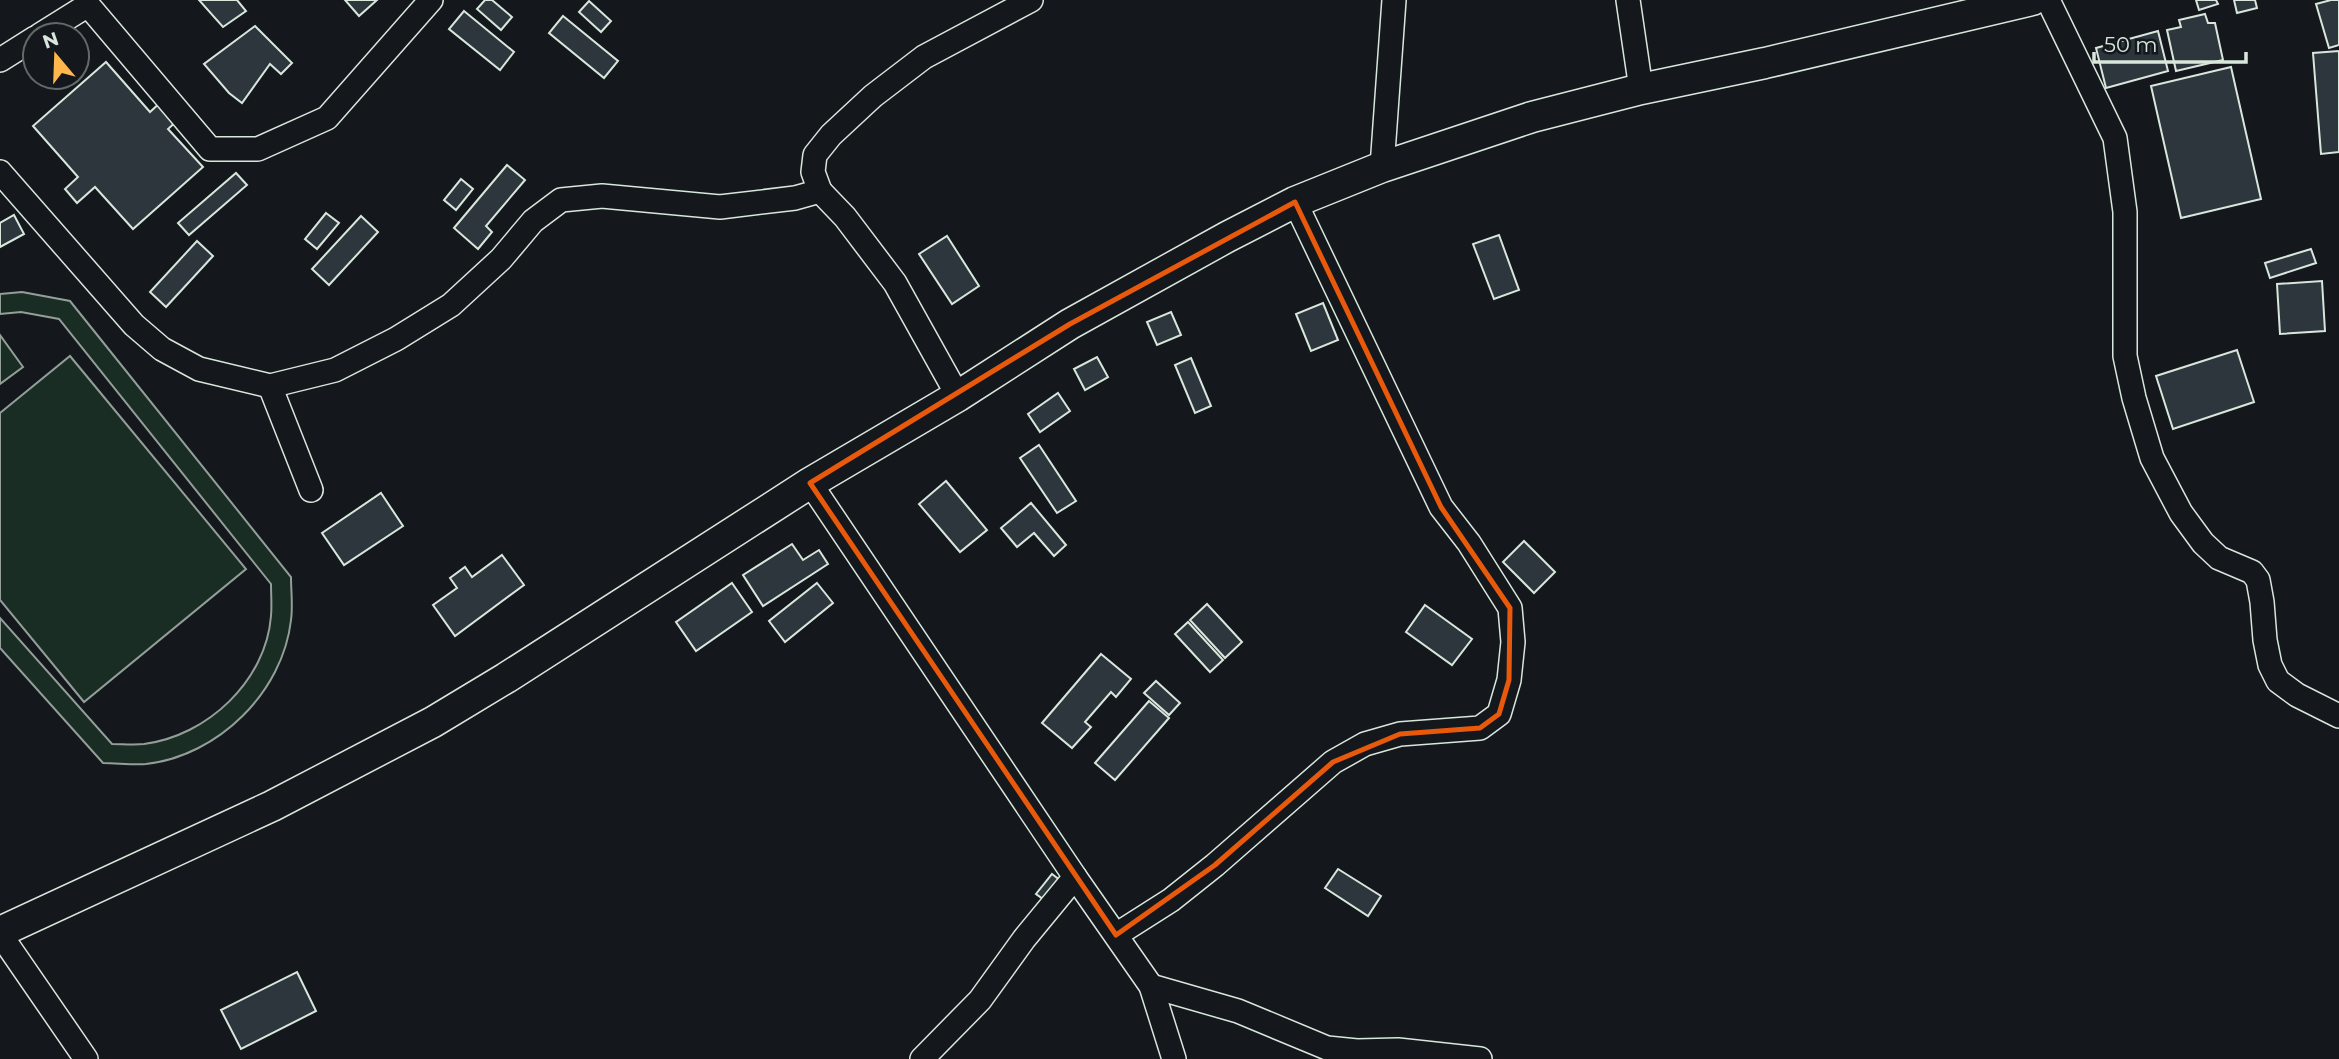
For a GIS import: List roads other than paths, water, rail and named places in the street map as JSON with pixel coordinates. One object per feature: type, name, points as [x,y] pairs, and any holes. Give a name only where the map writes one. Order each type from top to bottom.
[{"type":"main road","points":[[0,933],[272,806],[433,722],[810,483],[958,396],[1070,324],[1295,202],[1382,167],[1532,117],[1641,89],[1765,63],[2032,0]]},
{"type":"street","points":[[63,21],[92,3],[210,149],[258,149],[327,117],[432,0]]},
{"type":"street","points":[[958,396],[895,283],[845,217],[820,191],[813,172],[815,155],[831,135],[873,96],[924,58],[1031,0]]},
{"type":"street","points":[[1382,167],[1394,0]]},
{"type":"street","points":[[1628,0],[1641,89]]},
{"type":"street","points":[[2048,0],[2077,65],[2115,138],[2126,233],[2125,356],[2152,458],[2181,513],[2203,543],[2219,558],[2252,572],[2258,580],[2270,666],[2278,681],[2297,695],[2339,716]]},
{"type":"street","points":[[0,60],[21,47]]},
{"type":"street","points":[[0,172],[134,325],[162,349],[199,369],[270,386],[335,370],[396,339],[451,305],[502,259],[533,221],[561,200],[602,196],[719,207],[794,198],[820,191]]},
{"type":"street","points":[[1116,935],[1171,900],[1215,865],[1333,762],[1365,744],[1400,734],[1480,728],[1499,714],[1509,680],[1513,642],[1510,608],[1476,553],[1441,507],[1324,257],[1295,202]]},
{"type":"street","points":[[270,386],[312,490]]},
{"type":"street","points":[[810,483],[1151,986],[1174,1059]]},
{"type":"street","points":[[922,1059],[980,1000],[1024,939],[1075,877]]},
{"type":"street","points":[[0,933],[86,1059]]},
{"type":"street","points":[[1151,986],[1238,1011],[1327,1048],[1357,1051],[1398,1050],[1480,1059]]}]
